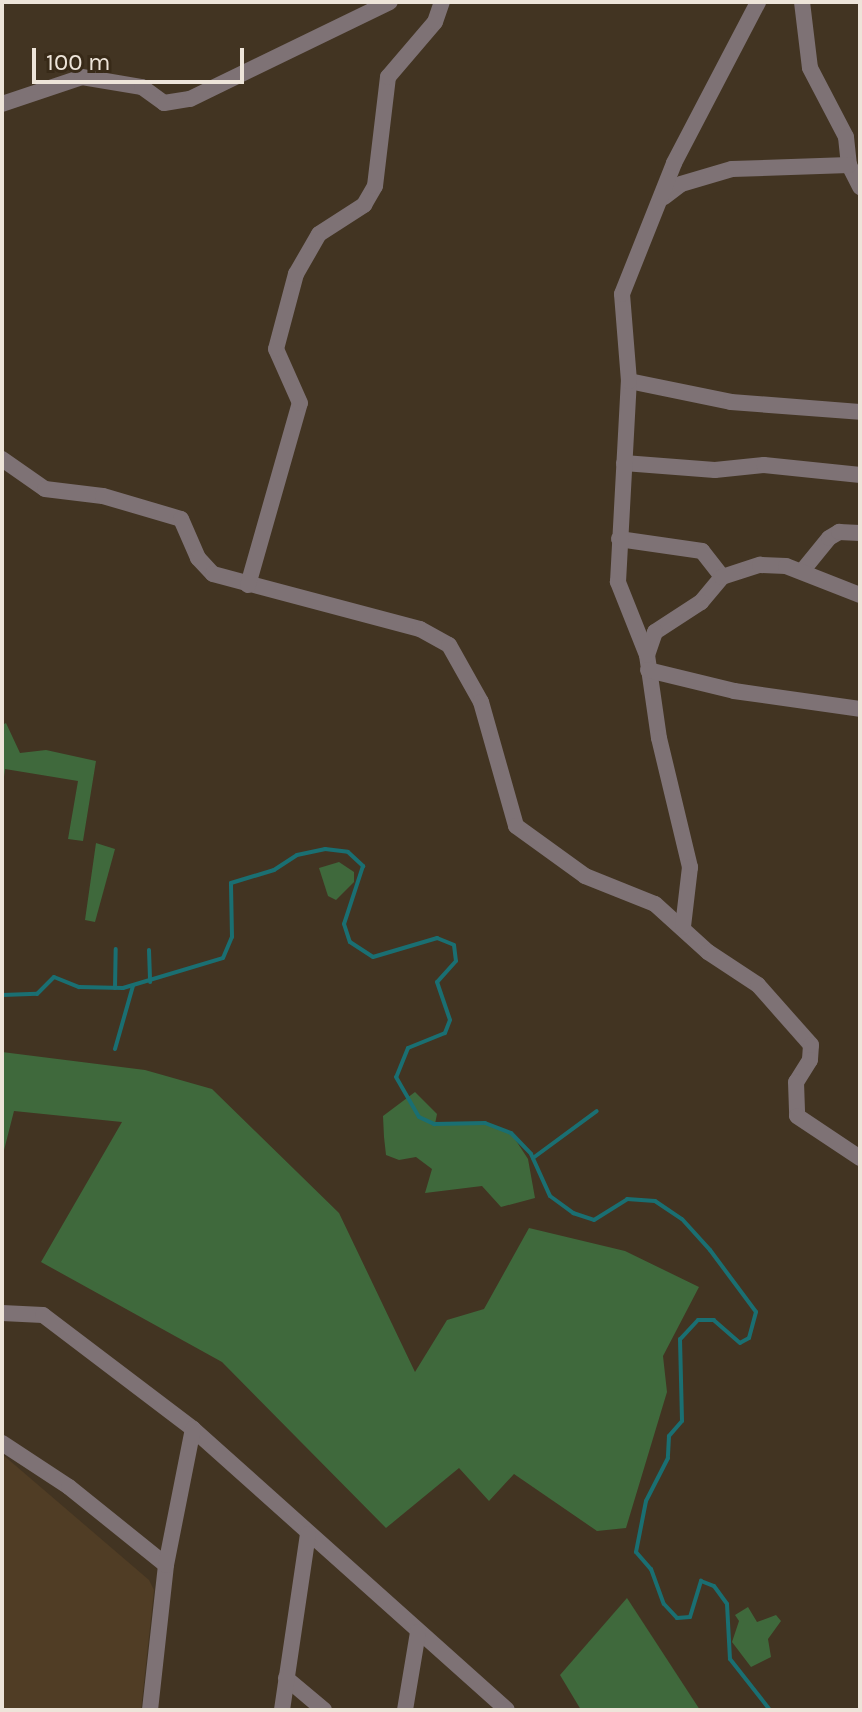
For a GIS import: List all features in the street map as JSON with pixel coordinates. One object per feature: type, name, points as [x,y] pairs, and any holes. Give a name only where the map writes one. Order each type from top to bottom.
[{"type":"street","points":[[2,104],[82,77],[142,87],[164,103],[190,99],[390,2]]},
{"type":"street","points":[[248,585],[300,403],[276,349],[296,274],[319,234],[364,205],[375,186],[388,77],[435,22],[442,2]]},
{"type":"street","points":[[683,927],[690,867],[648,662],[619,593],[619,539],[629,381],[622,294],[712,81],[758,2]]},
{"type":"street","points":[[802,2],[810,68],[846,137],[849,165],[860,187]]},
{"type":"street","points":[[664,197],[695,178],[732,169],[849,165]]},
{"type":"street","points":[[629,381],[731,402],[860,412]]},
{"type":"street","points":[[2,459],[45,489],[103,496],[181,519],[207,569],[248,585],[420,629],[449,645],[481,702],[516,826],[585,876],[655,904],[718,960],[758,985],[807,1038],[811,1051],[796,1082],[797,1116],[860,1158]]},
{"type":"street","points":[[624,463],[715,470],[764,465],[860,475]]},
{"type":"street","points":[[803,570],[829,538],[842,531],[860,533]]},
{"type":"street","points":[[619,539],[702,551],[722,577]]},
{"type":"street","points":[[648,662],[655,632],[701,602],[722,577],[760,565],[803,570],[860,595]]},
{"type":"street","points":[[648,662],[734,691],[860,709]]},
{"type":"street","points":[[2,1313],[43,1315],[193,1429],[507,1710]]},
{"type":"street","points":[[150,1710],[166,1565],[193,1429]]},
{"type":"street","points":[[2,1443],[69,1487],[166,1565]]},
{"type":"street","points":[[282,1710],[308,1534]]},
{"type":"street","points":[[405,1710],[418,1632]]},
{"type":"street","points":[[286,1678],[324,1710]]},
{"type":"shaded area","points":[[2,1454],[149,1580],[154,1590],[141,1710],[2,1710]]},
{"type":"green space","points":[[6,723],[20,753],[46,750],[96,761],[83,841],[68,839],[78,781],[5,769],[2,793],[2,725]]},
{"type":"green space","points":[[96,843],[115,849],[95,922],[85,920]]},
{"type":"green space","points":[[339,862],[354,872],[354,882],[336,900],[328,896],[319,868]]},
{"type":"green space","points":[[2,1052],[145,1070],[212,1089],[339,1213],[415,1372],[447,1320],[484,1309],[529,1228],[625,1251],[699,1287],[663,1356],[667,1392],[626,1528],[597,1531],[514,1474],[489,1501],[459,1468],[386,1528],[222,1362],[41,1262],[122,1122],[14,1111],[2,1158]]},
{"type":"green space","points":[[415,1092],[437,1114],[435,1124],[485,1123],[511,1133],[528,1159],[535,1198],[501,1207],[482,1186],[425,1193],[432,1169],[416,1157],[399,1160],[386,1155],[384,1137],[383,1116]]},
{"type":"green space","points":[[627,1598],[700,1710],[581,1710],[560,1675]]},
{"type":"green space","points":[[748,1607],[757,1622],[776,1615],[781,1621],[768,1639],[771,1657],[751,1667],[732,1642],[739,1621],[735,1615]]},
{"type":"waterway","points":[[2,995],[37,994],[54,977],[79,987],[123,988],[223,958],[232,937],[231,883],[274,870],[297,855],[325,849],[348,852],[363,866],[344,924],[350,942],[373,957],[437,938],[454,945],[456,961],[437,982],[450,1020],[445,1033],[408,1048],[396,1077],[419,1117],[434,1124],[485,1123],[511,1133],[531,1154],[550,1196],[573,1213],[594,1220],[627,1199],[655,1201],[682,1219],[710,1250],[756,1312],[749,1338],[740,1343],[714,1320],[698,1320],[680,1339],[682,1421],[669,1436],[668,1458],[646,1501],[636,1552],[651,1569],[664,1604],[677,1618],[690,1617],[701,1581],[714,1586],[727,1604],[730,1659],[770,1710]]},
{"type":"waterway","points":[[115,988],[116,949]]},
{"type":"waterway","points":[[149,950],[150,982]]},
{"type":"waterway","points":[[115,1049],[133,986]]},
{"type":"waterway","points":[[533,1158],[597,1111]]}]
